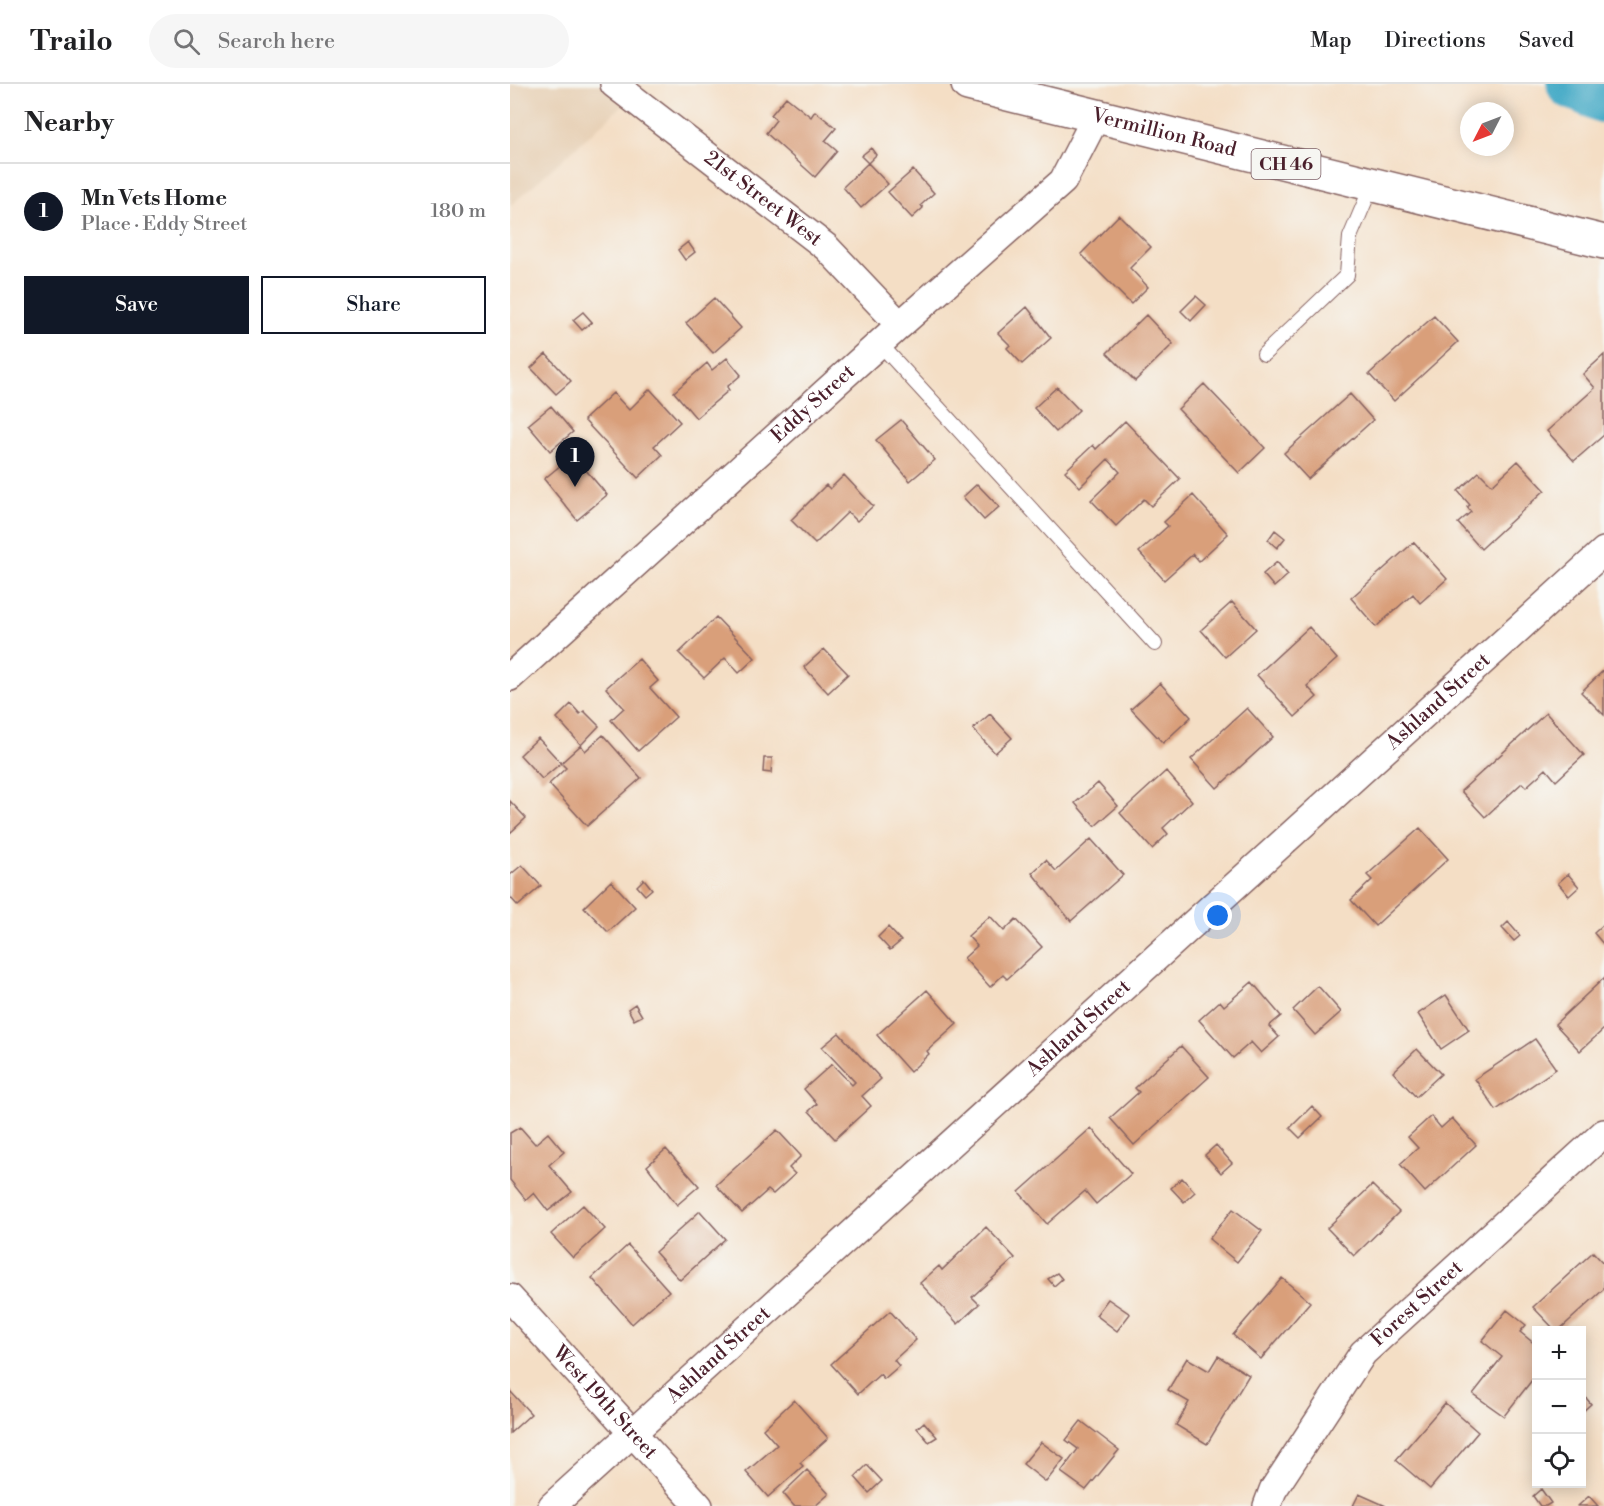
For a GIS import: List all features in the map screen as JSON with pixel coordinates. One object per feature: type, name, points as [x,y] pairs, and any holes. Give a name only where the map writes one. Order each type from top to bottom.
[{"type":"main road","name":"Vermillion Road","points":[[968,84],[1604,242]]},
{"type":"street","name":"21st Street West","points":[[614,84],[826,248],[900,325]]},
{"type":"street","name":"Eddy Street","points":[[510,677],[900,325],[1063,182],[1096,117]]},
{"type":"street","name":"Ashland Street","points":[[552,1506],[1604,551]]},
{"type":"street","name":"Forest Street","points":[[1267,1506],[1273,1490],[1363,1353],[1604,1133]]},
{"type":"street","name":"West 19th Street","points":[[510,1298],[699,1506]]},
{"type":"lane","points":[[1264,354],[1347,275],[1350,237],[1372,185]]},
{"type":"lane","points":[[880,344],[1155,644]]},
{"type":"shaded area","points":[[510,84],[614,84],[632,97],[510,206]]},
{"type":"building","points":[[786,97],[811,117],[815,111],[836,128],[825,141],[837,151],[815,177],[766,133],[776,120],[771,115]]},
{"type":"building","points":[[871,148],[876,155],[868,163],[861,156]]},
{"type":"building","points":[[868,163],[888,184],[861,208],[843,187]]},
{"type":"building","points":[[913,170],[934,193],[921,205],[923,208],[912,218],[888,192]]},
{"type":"building","points":[[1119,215],[1151,247],[1130,268],[1148,287],[1131,304],[1081,254]]},
{"type":"building","points":[[688,242],[695,252],[685,260],[678,250]]},
{"type":"building","points":[[1196,296],[1206,305],[1191,321],[1181,311]]},
{"type":"building","points":[[714,298],[741,328],[713,353],[686,323]]},
{"type":"building","points":[[1027,307],[1051,338],[1022,364],[1007,348],[1010,345],[998,333]]},
{"type":"building","points":[[583,312],[592,322],[582,330],[573,320]]},
{"type":"building","points":[[1146,315],[1173,344],[1135,381],[1107,353]]},
{"type":"building","points":[[1434,316],[1458,342],[1394,401],[1369,374]]},
{"type":"building","points":[[546,354],[571,381],[556,394],[531,368]]},
{"type":"building","points":[[1604,355],[1604,435],[1574,461],[1547,431],[1595,388],[1583,374]]},
{"type":"building","points":[[727,358],[741,375],[727,387],[729,390],[696,418],[674,392],[707,363],[712,370]]},
{"type":"building","points":[[1204,384],[1265,448],[1239,473],[1178,409]]},
{"type":"building","points":[[1057,387],[1079,410],[1056,432],[1034,408]]},
{"type":"building","points":[[650,389],[680,422],[654,446],[662,455],[638,478],[584,420],[613,393],[629,410]]},
{"type":"building","points":[[1350,394],[1373,420],[1308,479],[1284,453]]},
{"type":"building","points":[[551,406],[573,432],[550,451],[528,425]]},
{"type":"building","points":[[901,420],[935,460],[910,481],[876,440]]},
{"type":"building","points":[[1125,421],[1180,479],[1151,506],[1144,499],[1116,526],[1091,500],[1120,472],[1108,459],[1080,487],[1065,471],[1093,445],[1096,449]]},
{"type":"building","points":[[573,455],[607,495],[577,520],[544,479]]},
{"type":"building","points":[[1518,461],[1545,490],[1481,549],[1458,523],[1471,512],[1467,507],[1470,505],[1458,491],[1479,472],[1492,485]]},
{"type":"building","points":[[844,475],[873,506],[857,521],[848,512],[815,544],[791,520],[826,485],[830,489]]},
{"type":"building","points":[[977,484],[999,507],[984,520],[963,497]]},
{"type":"building","points":[[1193,495],[1228,534],[1199,561],[1193,554],[1164,580],[1139,552],[1168,526],[1164,522]]},
{"type":"building","points":[[1275,530],[1285,538],[1277,548],[1268,540]]},
{"type":"building","points":[[1414,542],[1447,579],[1420,603],[1413,594],[1376,627],[1351,598]]},
{"type":"building","points":[[1277,562],[1288,575],[1274,587],[1263,574]]},
{"type":"building","points":[[1232,602],[1256,629],[1225,657],[1201,630]]},
{"type":"building","points":[[716,617],[755,658],[739,673],[725,658],[704,678],[679,653]]},
{"type":"building","points":[[1309,627],[1337,659],[1307,686],[1317,697],[1295,717],[1257,675]]},
{"type":"building","points":[[824,649],[848,674],[828,693],[804,667]]},
{"type":"building","points":[[639,659],[658,681],[650,688],[676,717],[638,751],[611,720],[624,708],[606,688]]},
{"type":"building","points":[[1604,670],[1604,715],[1581,692]]},
{"type":"building","points":[[1160,683],[1191,717],[1163,743],[1131,709]]},
{"type":"building","points":[[571,704],[580,714],[584,711],[599,726],[581,745],[557,718]]},
{"type":"building","points":[[1247,708],[1273,737],[1217,788],[1191,759]]},
{"type":"building","points":[[1546,713],[1584,755],[1556,781],[1546,769],[1526,787],[1522,783],[1485,817],[1461,791]]},
{"type":"building","points":[[990,714],[1012,738],[995,753],[973,729]]},
{"type":"building","points":[[603,735],[641,778],[587,826],[549,784],[566,768],[561,763],[581,745],[585,751]]},
{"type":"building","points":[[538,738],[561,763],[542,779],[520,755]]},
{"type":"building","points":[[764,758],[772,758],[771,773],[763,772]]},
{"type":"building","points":[[1166,771],[1192,801],[1163,828],[1168,834],[1152,849],[1120,813]]},
{"type":"building","points":[[1098,783],[1118,806],[1095,826],[1075,803]]},
{"type":"building","points":[[510,801],[526,818],[510,833]]},
{"type":"building","points":[[1420,828],[1448,859],[1375,926],[1351,900],[1372,880],[1367,875]]},
{"type":"building","points":[[1091,839],[1123,875],[1071,921],[1032,873],[1046,860],[1056,871]]},
{"type":"building","points":[[522,865],[541,886],[518,906],[510,897],[510,875]]},
{"type":"building","points":[[1568,874],[1579,887],[1569,896],[1558,883]]},
{"type":"building","points":[[644,879],[652,889],[645,895],[637,886]]},
{"type":"building","points":[[611,881],[635,907],[608,932],[584,907]]},
{"type":"building","points":[[990,916],[1004,931],[1016,919],[1042,947],[1007,979],[1003,975],[990,987],[964,958],[977,946],[968,936]]},
{"type":"building","points":[[1508,922],[1520,936],[1514,941],[1502,928]]},
{"type":"building","points":[[1604,924],[1604,945],[1594,933]]},
{"type":"building","points":[[888,927],[901,941],[890,950],[878,937]]},
{"type":"building","points":[[1604,978],[1604,1029],[1580,1051],[1555,1024]]},
{"type":"building","points":[[1252,982],[1281,1016],[1269,1026],[1279,1037],[1261,1053],[1251,1042],[1233,1058],[1199,1020],[1220,1001],[1224,1006]]},
{"type":"building","points":[[1318,986],[1341,1012],[1315,1035],[1293,1010]]},
{"type":"building","points":[[927,990],[957,1024],[927,1051],[929,1054],[910,1072],[877,1035]]},
{"type":"building","points":[[1446,995],[1469,1030],[1441,1049],[1418,1014]]},
{"type":"building","points":[[635,1004],[642,1016],[634,1020],[628,1009]]},
{"type":"building","points":[[839,1033],[881,1079],[862,1096],[871,1106],[835,1139],[809,1111],[817,1104],[804,1089],[832,1064],[852,1085],[855,1082],[822,1047]]},
{"type":"building","points":[[1535,1039],[1556,1069],[1496,1110],[1475,1079]]},
{"type":"building","points":[[1181,1046],[1209,1077],[1134,1145],[1110,1118],[1139,1092],[1135,1088]]},
{"type":"building","points":[[1417,1049],[1441,1074],[1416,1097],[1393,1072]]},
{"type":"building","points":[[1312,1106],[1322,1117],[1300,1138],[1290,1128]]},
{"type":"building","points":[[1431,1116],[1441,1128],[1452,1118],[1476,1145],[1425,1192],[1400,1164],[1418,1148],[1408,1137]]},
{"type":"building","points":[[520,1127],[535,1144],[548,1133],[564,1152],[549,1165],[572,1192],[548,1211],[534,1193],[526,1200],[510,1180],[510,1133]]},
{"type":"building","points":[[1091,1128],[1131,1174],[1096,1204],[1085,1191],[1047,1224],[1019,1192]]},
{"type":"building","points":[[777,1130],[801,1156],[789,1168],[795,1174],[773,1194],[768,1190],[742,1213],[716,1185]]},
{"type":"building","points":[[1216,1145],[1232,1163],[1221,1173],[1205,1155]]},
{"type":"building","points":[[666,1149],[699,1186],[677,1205],[647,1166]]},
{"type":"building","points":[[1182,1178],[1195,1192],[1184,1202],[1171,1188]]},
{"type":"building","points":[[1372,1185],[1399,1212],[1354,1256],[1327,1228]]},
{"type":"building","points":[[583,1205],[605,1229],[573,1258],[551,1234]]},
{"type":"building","points":[[1233,1209],[1262,1231],[1237,1262],[1209,1239]]},
{"type":"building","points":[[700,1211],[725,1239],[680,1280],[655,1252]]},
{"type":"building","points":[[986,1227],[1015,1258],[972,1297],[979,1304],[958,1324],[920,1283],[939,1266],[942,1270]]},
{"type":"building","points":[[628,1245],[669,1291],[632,1324],[592,1278]]},
{"type":"building","points":[[1593,1252],[1604,1264],[1604,1289],[1563,1326],[1551,1326],[1533,1307]]},
{"type":"building","points":[[1057,1273],[1062,1279],[1054,1286],[1048,1279]]},
{"type":"building","points":[[1282,1278],[1310,1302],[1261,1359],[1233,1335]]},
{"type":"building","points":[[1108,1299],[1130,1314],[1117,1331],[1096,1315]]},
{"type":"building","points":[[1507,1310],[1526,1325],[1520,1332],[1532,1342],[1532,1380],[1504,1416],[1473,1394],[1502,1357],[1482,1341]]},
{"type":"building","points":[[890,1311],[916,1340],[894,1360],[899,1366],[884,1379],[880,1374],[858,1394],[831,1364]]},
{"type":"building","points":[[1218,1356],[1249,1375],[1207,1444],[1176,1425],[1189,1402],[1168,1390],[1187,1358],[1209,1371]]},
{"type":"building","points":[[510,1391],[531,1414],[510,1433]]},
{"type":"building","points":[[1586,1398],[1591,1404],[1586,1408]]},
{"type":"building","points":[[794,1400],[828,1438],[800,1463],[803,1466],[768,1497],[746,1472],[777,1445],[763,1429]]},
{"type":"building","points":[[1445,1403],[1478,1432],[1430,1489],[1396,1460]]},
{"type":"building","points":[[1081,1421],[1119,1450],[1086,1490],[1061,1472],[1078,1449],[1066,1440]]},
{"type":"building","points":[[924,1422],[937,1437],[929,1442],[917,1428]]},
{"type":"building","points":[[1041,1442],[1064,1459],[1046,1482],[1023,1464]]},
{"type":"building","points":[[867,1465],[882,1481],[869,1493],[855,1477]]},
{"type":"building","points":[[807,1470],[829,1494],[815,1506],[794,1506],[783,1493]]},
{"type":"building","points":[[1541,1489],[1551,1503],[1546,1506],[1540,1506],[1533,1496]]},
{"type":"building","points":[[1359,1494],[1386,1506],[1353,1506]]},
{"type":"building","points":[[1589,1496],[1598,1506],[1578,1506]]},
{"type":"waterway","points":[[1572,84],[1604,98]]},
{"type":"place","name":"Mn Vets Home","points":[[575,487]]}]
